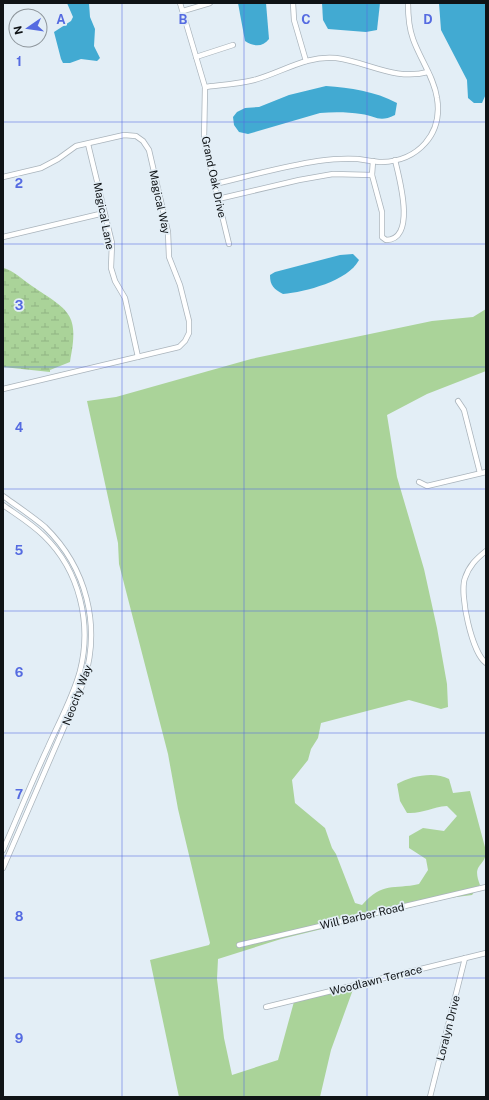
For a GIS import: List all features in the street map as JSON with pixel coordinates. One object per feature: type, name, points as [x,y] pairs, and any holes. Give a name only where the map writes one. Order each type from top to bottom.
[{"type":"street","name":"Grand Oak Drive","points":[[180,3],[205,87],[204,141],[229,244]]},
{"type":"street","points":[[183,11],[210,3]]},
{"type":"street","points":[[293,3],[294,20],[306,61]]},
{"type":"street","points":[[215,184],[330,159],[357,159],[381,162],[395,160],[414,153],[426,143],[434,131],[438,115],[437,98],[428,72],[412,38],[408,3]]},
{"type":"street","points":[[196,57],[233,45]]},
{"type":"street","points":[[205,87],[254,80],[306,61],[336,58],[397,75],[415,76],[428,72]]},
{"type":"street","name":"Magical Way","points":[[3,177],[41,168],[58,159],[76,146],[124,135],[136,136],[143,141],[149,150],[168,232],[169,257],[180,285],[189,321],[189,333],[186,341],[179,347],[3,389]]},
{"type":"street","name":"Magical Lane","points":[[88,144],[112,243],[111,268],[115,281],[125,298],[138,357]]},
{"type":"street","points":[[373,161],[372,175],[382,212],[382,237],[386,240],[393,240],[398,237],[404,216],[404,200],[395,160]]},
{"type":"street","points":[[218,199],[299,180],[333,174],[372,175]]},
{"type":"street","points":[[3,237],[104,213]]},
{"type":"street","points":[[458,401],[464,410],[480,473]]},
{"type":"street","points":[[419,482],[427,486],[486,472]]},
{"type":"street","name":"Neocity Way","points":[[3,496],[44,526],[59,542],[74,564],[87,596],[92,626],[91,654],[84,681],[3,868]]},
{"type":"street","name":"Neocity Way","points":[[3,505],[45,537],[58,553],[70,572],[76,586],[83,610],[85,628],[84,652],[80,672],[74,690],[46,750],[3,850]]},
{"type":"street","points":[[486,551],[474,561],[464,579],[465,605],[475,646],[482,660],[486,663]]},
{"type":"street","points":[[84,652],[91,654]]},
{"type":"street","points":[[46,750],[54,752]]},
{"type":"street","name":"Will Barber Road","points":[[239,945],[486,887]]},
{"type":"street","name":"Woodlawn Terrace","points":[[266,1006],[486,953]]},
{"type":"street","name":"Loralyn Drive","points":[[430,1097],[465,958]]},
{"type":"green space","points":[[3,268],[14,273],[55,302],[69,315],[73,333],[73,346],[70,362],[50,370],[50,372],[3,367]]},
{"type":"green space","points":[[486,309],[486,371],[427,394],[387,415],[397,477],[424,569],[437,628],[447,684],[448,707],[441,709],[409,700],[321,723],[318,738],[311,749],[308,760],[292,780],[295,803],[325,828],[355,903],[362,905],[369,897],[382,889],[419,884],[428,870],[426,859],[409,848],[409,836],[423,828],[444,831],[457,816],[447,806],[407,813],[400,801],[397,784],[415,777],[430,775],[437,775],[449,779],[453,793],[470,791],[486,851],[484,860],[477,873],[480,885],[472,895],[449,898],[281,939],[218,959],[217,979],[224,1038],[232,1075],[278,1060],[295,998],[355,984],[331,1050],[320,1097],[179,1097],[150,960],[209,945],[210,943],[178,809],[168,754],[119,564],[118,543],[87,401],[116,397],[251,359],[432,321],[473,317]]},
{"type":"water","points":[[67,3],[89,3],[90,17],[95,29],[94,46],[100,58],[97,61],[81,59],[70,63],[63,63],[54,32],[71,21],[73,17]]},
{"type":"water","points":[[238,3],[266,3],[269,39],[267,42],[261,45],[255,45],[245,41]]},
{"type":"water","points":[[322,3],[380,3],[377,30],[366,32],[328,29],[323,20]]},
{"type":"water","points":[[439,3],[486,3],[486,94],[482,103],[474,103],[468,98],[467,80],[441,30]]},
{"type":"water","points":[[326,86],[362,91],[389,99],[397,103],[395,115],[381,119],[351,113],[320,113],[248,134],[239,132],[234,125],[233,117],[237,112],[245,108],[259,107],[289,95]]},
{"type":"water","points":[[353,254],[359,260],[353,267],[346,274],[325,284],[303,291],[283,294],[272,285],[270,275],[275,272],[340,255]]}]
